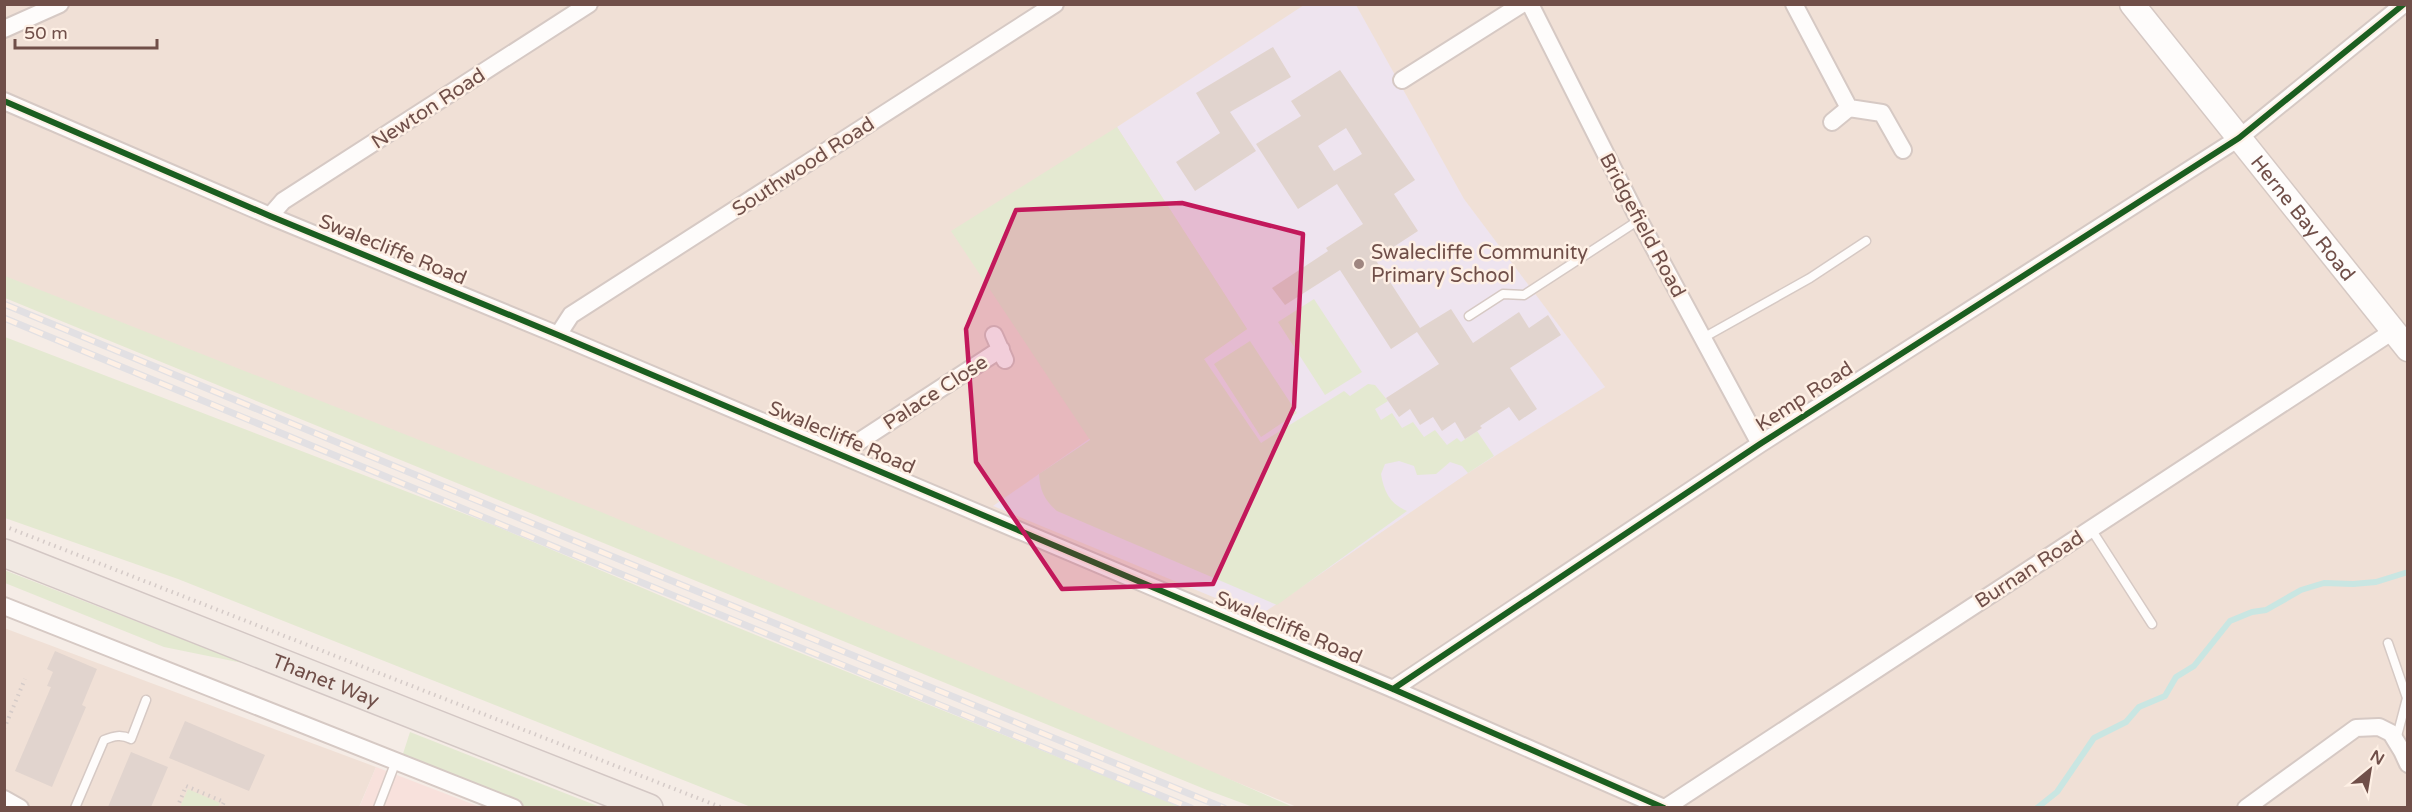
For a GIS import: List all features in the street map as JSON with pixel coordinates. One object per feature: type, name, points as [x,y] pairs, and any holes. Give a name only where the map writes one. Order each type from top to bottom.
[{"type":"main road","name":"Herne Bay Road","points":[[2132,4],[2400,340]]},
{"type":"main road","name":"Thanet Way","points":[[4,553],[650,807]]},
{"type":"street","points":[[4,29],[60,4]]},
{"type":"street","name":"Newton Road","points":[[270,216],[284,201],[589,4]]},
{"type":"street","name":"Southwood Road","points":[[558,334],[571,315],[1055,4]]},
{"type":"street","points":[[1402,80],[1522,4]]},
{"type":"street","name":"Bridgefield Road","points":[[1530,4],[1639,220],[1760,444]]},
{"type":"street","points":[[1794,4],[1848,108]]},
{"type":"street","name":"Kemp Road","points":[[1393,689],[1760,444],[2239,138],[2404,4]]},
{"type":"street","name":"Swalecliffe Road","points":[[4,101],[270,216],[558,334],[1665,807]]},
{"type":"street","points":[[1832,122],[1848,108],[1882,113],[1903,150]]},
{"type":"street","name":"Burnan Road","points":[[1665,807],[2091,529],[2400,340]]},
{"type":"street","name":"Palace Close","points":[[840,454],[1000,348]]},
{"type":"street","points":[[4,606],[514,807]]},
{"type":"street","points":[[2246,807],[2356,728],[2379,727],[2391,733],[2408,764]]},
{"type":"street","points":[[4,799],[20,807]]},
{"type":"lane","points":[[1469,316],[1503,294],[1524,295],[1639,220]]},
{"type":"lane","points":[[1703,338],[1810,278],[1866,241]]},
{"type":"lane","points":[[2091,529],[2152,624]]},
{"type":"lane","points":[[2388,643],[2407,698],[2396,740]]},
{"type":"lane","points":[[75,807],[104,740],[117,735],[131,739],[146,700]]},
{"type":"lane","points":[[378,807],[396,761]]},
{"type":"path","points":[[4,526],[723,807]]},
{"type":"path","points":[[4,729],[25,679]]},
{"type":"path","points":[[177,807],[186,786],[224,802],[221,807]]},
{"type":"highlighted area","points":[[1182,203],[1303,234],[1294,407],[1213,584],[1062,589],[976,462],[966,329],[1016,210]]},
{"type":"shaded area","points":[[4,5],[2407,5],[2407,807],[1297,807],[5,279]]},
{"type":"shaded area","name":"Swalecliffe Community Primary School","points":[[1304,5],[1356,5],[1464,199],[1605,387],[1468,473],[1259,616],[993,506],[1247,329],[1117,127]]},
{"type":"shaded area","points":[[4,628],[376,767],[359,807],[5,807]]},
{"type":"shaded area","points":[[376,767],[480,807],[359,808]]},
{"type":"green space","points":[[1117,127],[1247,329],[1204,359],[1261,443],[1344,391],[1350,396],[1368,384],[1375,385],[1388,401],[1375,409],[1381,420],[1392,413],[1402,428],[1413,422],[1424,437],[1435,430],[1447,445],[1457,438],[1461,442],[1477,431],[1494,456],[1468,473],[1462,466],[1450,462],[1436,474],[1417,475],[1414,466],[1399,461],[1385,464],[1381,474],[1386,492],[1396,505],[1407,511],[1277,605],[1057,511],[1049,503],[1040,485],[1039,474],[1090,440],[951,231]]},
{"type":"green space","points":[[5,276],[601,512],[992,675],[1293,807],[1253,807],[1207,790],[5,298]]},
{"type":"green space","points":[[1314,299],[1362,372],[1325,395],[1278,322]]},
{"type":"green space","points":[[5,337],[491,524],[704,614],[1182,807],[751,807],[178,579],[5,518]]},
{"type":"green space","points":[[1250,341],[1297,413],[1261,437],[1214,364]]},
{"type":"green space","points":[[4,570],[174,636],[262,667],[164,647],[5,583]]},
{"type":"green space","points":[[410,732],[600,807],[523,807],[401,760]]},
{"type":"green space","points":[[188,789],[220,803],[218,807],[180,807]]},
{"type":"building","points":[[1273,47],[1291,77],[1230,112],[1256,151],[1195,191],[1176,162],[1220,133],[1196,93]]},
{"type":"building","points":[[1340,70],[1415,180],[1394,194],[1418,231],[1375,259],[1420,328],[1451,309],[1473,343],[1519,312],[1529,328],[1548,315],[1561,335],[1510,368],[1537,409],[1519,421],[1509,407],[1465,439],[1455,422],[1442,431],[1433,417],[1420,425],[1410,409],[1399,417],[1386,398],[1439,364],[1417,332],[1391,349],[1340,270],[1285,305],[1272,288],[1328,251],[1326,248],[1363,224],[1337,184],[1298,209],[1256,144],[1301,116],[1291,101]],"holes":[[[1346,128],[1362,154],[1334,171],[1318,146]]]},
{"type":"building","points":[[55,651],[97,669],[82,705],[86,707],[52,787],[15,771],[51,687],[47,686],[53,672],[47,669]]},
{"type":"building","points":[[185,721],[265,755],[249,791],[169,758]]},
{"type":"building","points":[[131,752],[168,767],[151,807],[108,807]]},
{"type":"waterway","points":[[2037,808],[2057,792],[2094,738],[2126,722],[2139,707],[2165,696],[2176,677],[2194,666],[2230,621],[2252,612],[2266,610],[2301,590],[2324,583],[2376,582],[2408,572]]},
{"type":"railway","points":[[4,304],[1224,808]]},
{"type":"railway","points":[[4,318],[1191,808]]},
{"type":"cycle path","points":[[1393,689],[1760,444],[2239,138],[2404,4]]},
{"type":"cycle path","points":[[4,101],[270,216],[558,335],[1393,689],[1664,808]]},
{"type":"place","name":"Swalecliffe Community Primary School","points":[[1359,264]]}]
